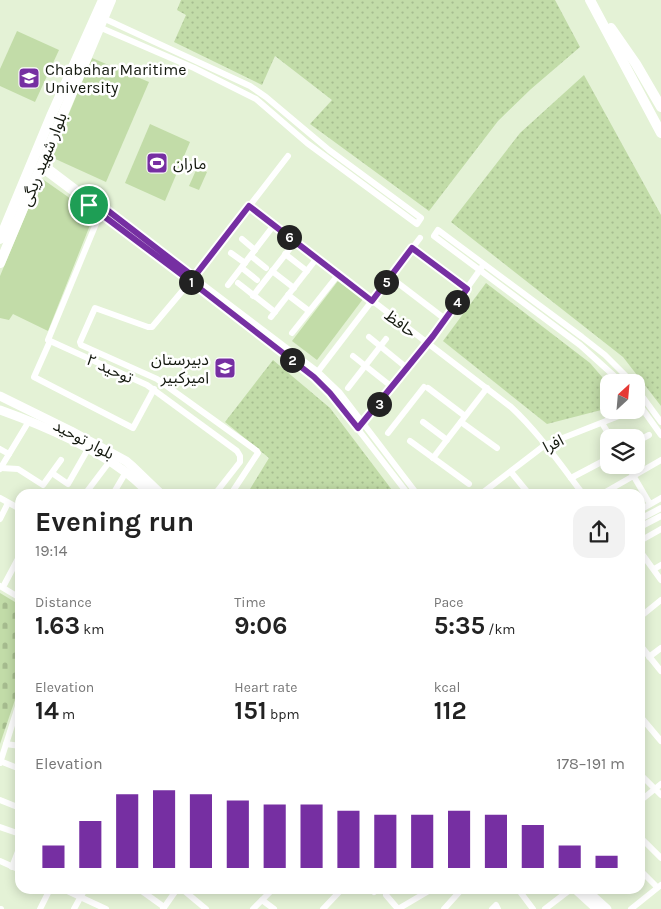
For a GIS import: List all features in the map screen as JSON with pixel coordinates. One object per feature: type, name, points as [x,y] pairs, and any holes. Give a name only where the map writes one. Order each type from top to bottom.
[{"type":"highway","name":"بلوار شهید ریگی","points":[[0,239],[52,114],[103,0]]},
{"type":"highway","name":"بلوار شهید ریگی","points":[[0,263],[44,168],[111,0]]},
{"type":"highway","points":[[590,0],[661,132]]},
{"type":"highway","points":[[596,0],[661,107]]},
{"type":"main road","name":"بلوار توحید","points":[[0,396],[77,434],[126,461],[156,489]]},
{"type":"main road","name":"بلوار توحید","points":[[0,410],[29,421],[110,460],[145,489]]},
{"type":"main road","points":[[578,894],[592,907]]},
{"type":"main road","points":[[590,894],[607,909]]},
{"type":"street","points":[[101,23],[111,32],[194,68],[246,94],[262,104],[307,143],[366,181],[421,218],[417,224],[366,181],[266,97],[250,86],[114,24],[101,23]]},
{"type":"street","points":[[111,32],[114,24]]},
{"type":"street","points":[[246,94],[250,86]]},
{"type":"street","points":[[234,489],[258,453],[257,451],[157,379],[80,344],[95,308],[150,328],[152,327],[288,156]]},
{"type":"street","points":[[44,168],[253,325],[340,394],[404,489]]},
{"type":"street","points":[[91,203],[100,214],[192,279]]},
{"type":"street","name":"حافظ","points":[[249,206],[487,388],[523,418],[579,489]]},
{"type":"street","points":[[100,214],[34,377],[133,428],[154,389]]},
{"type":"street","points":[[228,286],[274,225]]},
{"type":"street","points":[[612,374],[580,345],[434,236],[438,230],[590,343],[624,374]]},
{"type":"street","points":[[316,374],[420,238]]},
{"type":"street","points":[[242,239],[255,250]]},
{"type":"street","points":[[253,296],[269,269],[295,242]]},
{"type":"street","points":[[412,248],[467,289]]},
{"type":"street","points":[[231,253],[257,280]]},
{"type":"street","points":[[285,254],[307,271]]},
{"type":"street","points":[[251,256],[294,288]]},
{"type":"street","points":[[238,283],[273,315],[317,258]]},
{"type":"street","points":[[360,426],[427,343],[484,264]]},
{"type":"street","points":[[292,332],[338,275]]},
{"type":"street","points":[[390,277],[445,318]]},
{"type":"street","points":[[288,295],[309,311]]},
{"type":"street","points":[[369,337],[407,368]]},
{"type":"street","points":[[348,388],[386,339]]},
{"type":"street","name":"توحید ۲","points":[[50,341],[154,389],[237,451],[240,456],[240,462],[219,489]]},
{"type":"street","points":[[353,356],[392,387]]},
{"type":"street","points":[[388,433],[426,387],[497,448]]},
{"type":"street","points":[[433,458],[487,388]]},
{"type":"street","points":[[645,399],[661,422]]},
{"type":"street","name":"افرا","points":[[645,406],[649,404]]},
{"type":"street","points":[[645,418],[661,435]]},
{"type":"street","name":"افرا","points":[[489,489],[545,445],[612,419]]},
{"type":"street","points":[[29,421],[1,468],[18,470],[43,485],[61,460]]},
{"type":"street","points":[[423,422],[447,440]]},
{"type":"street","points":[[602,423],[605,429]]},
{"type":"street","points":[[360,426],[413,489]]},
{"type":"street","points":[[645,437],[649,435]]},
{"type":"street","points":[[410,441],[469,484]]},
{"type":"street","points":[[0,448],[9,454]]},
{"type":"street","points":[[52,473],[68,484],[88,449]]},
{"type":"street","points":[[88,489],[110,460]]},
{"type":"street","points":[[611,489],[661,460]]},
{"type":"street","points":[[571,478],[600,463]]},
{"type":"street","points":[[116,489],[126,472]]},
{"type":"street","points":[[511,472],[525,489]]},
{"type":"street","points":[[633,476],[641,489]]},
{"type":"street","points":[[645,496],[650,504]]},
{"type":"street","points":[[0,498],[15,506]]},
{"type":"street","points":[[645,507],[661,498]]},
{"type":"street","points":[[0,519],[8,503]]},
{"type":"street","points":[[645,516],[661,508]]},
{"type":"street","points":[[645,524],[661,516]]},
{"type":"street","points":[[645,538],[661,529]]},
{"type":"street","points":[[645,558],[661,580]]},
{"type":"street","points":[[15,563],[1,587],[15,595]]},
{"type":"street","points":[[654,570],[661,565]]},
{"type":"street","points":[[645,613],[661,600]]},
{"type":"street","points":[[649,657],[661,648]]},
{"type":"street","points":[[645,652],[661,671]]},
{"type":"street","points":[[645,722],[661,741]]},
{"type":"street","points":[[15,723],[0,762],[15,767]]},
{"type":"street","points":[[6,744],[15,745]]},
{"type":"street","points":[[645,779],[661,795]]},
{"type":"street","points":[[645,796],[661,784]]},
{"type":"street","points":[[0,800],[15,806]]},
{"type":"street","points":[[0,827],[15,832]]},
{"type":"street","points":[[645,842],[661,858]]},
{"type":"street","points":[[12,867],[15,859]]},
{"type":"street","points":[[0,861],[15,868]]},
{"type":"street","points":[[631,909],[659,886],[645,874]]},
{"type":"street","points":[[40,909],[48,894]]},
{"type":"street","points":[[75,894],[106,909]]},
{"type":"street","points":[[74,909],[82,894]]},
{"type":"street","points":[[146,894],[164,908],[174,894]]},
{"type":"street","points":[[188,894],[206,909]]},
{"type":"street","points":[[253,909],[268,894]]},
{"type":"street","points":[[323,909],[337,894]]},
{"type":"street","points":[[386,895],[398,909],[422,894]]},
{"type":"street","points":[[444,909],[458,894]]},
{"type":"street","points":[[522,894],[534,909]]},
{"type":"street","points":[[544,909],[566,894]]},
{"type":"street","points":[[262,900],[274,909]]},
{"type":"street","points":[[492,909],[496,905],[498,909]]},
{"type":"green space","points":[[181,0],[555,0],[580,47],[531,89],[498,121],[429,211],[310,124],[332,100],[275,56],[262,85],[174,42],[186,15],[177,10]]},
{"type":"green space","points":[[17,31],[59,50],[35,102],[0,86],[0,69]]},
{"type":"green space","points":[[92,58],[149,82],[106,182],[51,157]]},
{"type":"green space","points":[[584,75],[661,215],[661,406],[645,385],[645,374],[636,374],[623,357],[451,222],[520,133]]},
{"type":"green space","name":"ماران","points":[[150,124],[190,142],[165,201],[125,183]]},
{"type":"green space","points":[[197,168],[207,172],[199,190],[189,186]]},
{"type":"green space","points":[[41,178],[94,215],[48,331],[13,314],[9,320],[0,318],[0,276]]},
{"type":"green space","points":[[338,281],[363,299],[317,360],[292,341]]},
{"type":"green space","points":[[486,283],[590,363],[600,375],[600,410],[547,424],[443,341]]},
{"type":"green space","points":[[273,360],[330,408],[391,489],[250,489],[269,458],[225,422]]},
{"type":"green space","points":[[0,593],[15,602],[15,700],[0,744]]},
{"type":"place","name":"Chabahar Maritime University","points":[[29,78]]},
{"type":"place","name":"ماران","points":[[157,163]]},
{"type":"place","name":"دبیرستان امیرکبیر","points":[[225,368]]},
{"type":"route","points":[[94,200],[194,277],[249,206],[372,301],[412,248],[467,289],[433,336],[358,428],[330,393],[314,377],[89,205],[94,200]]}]
